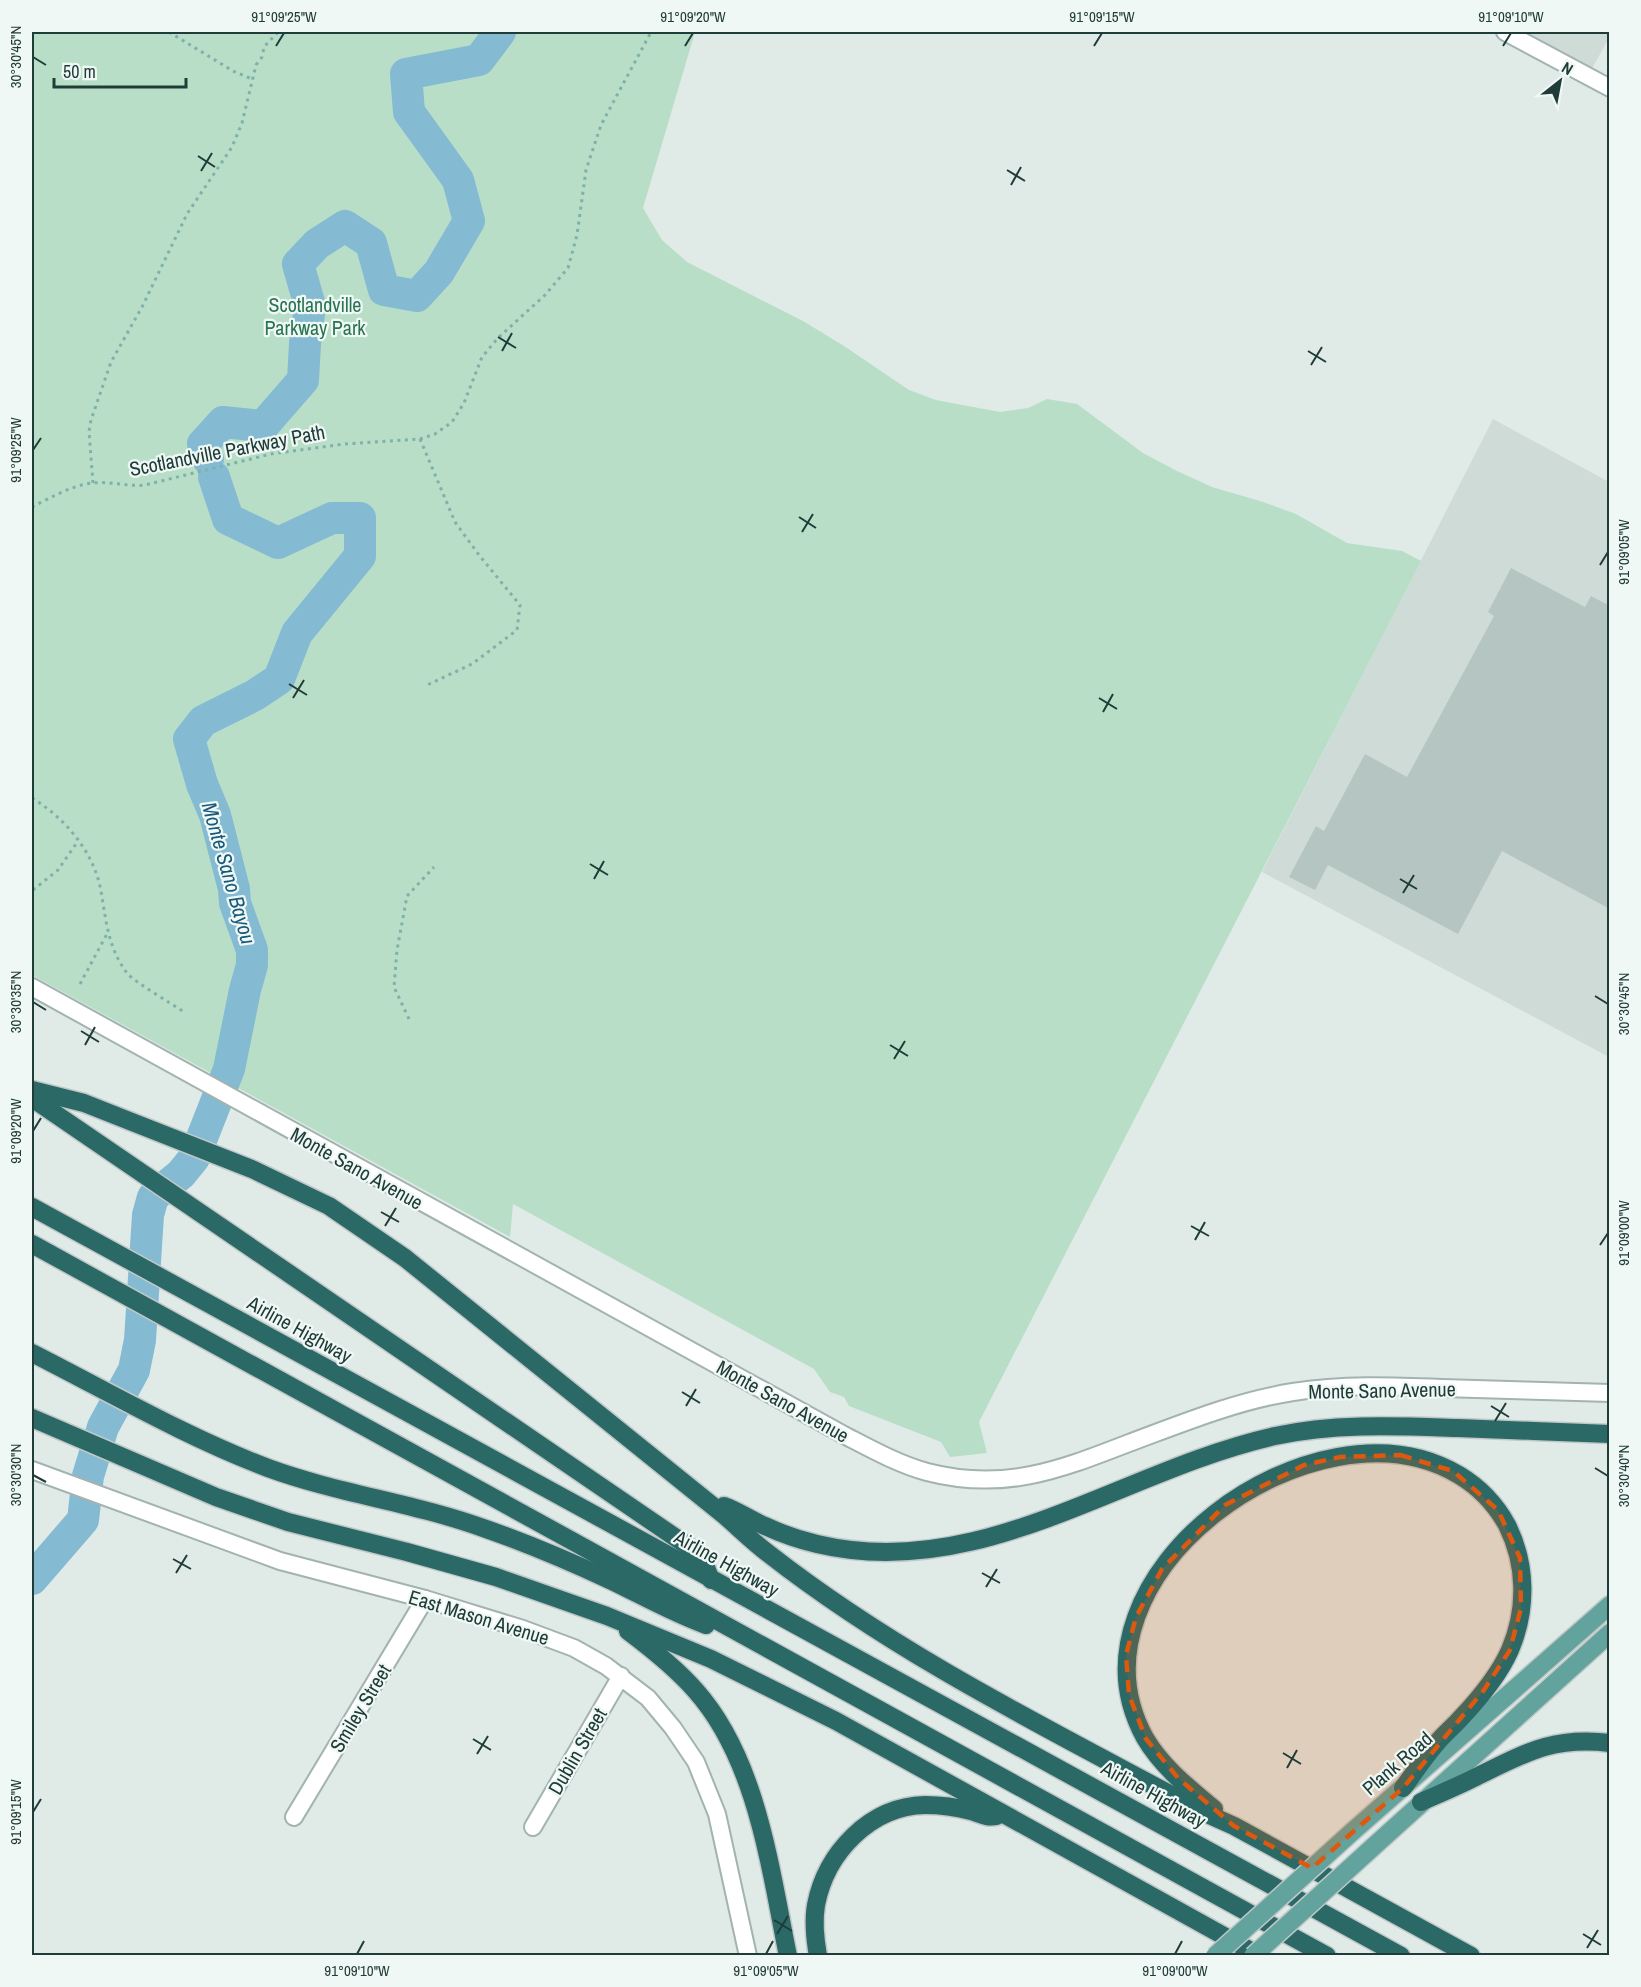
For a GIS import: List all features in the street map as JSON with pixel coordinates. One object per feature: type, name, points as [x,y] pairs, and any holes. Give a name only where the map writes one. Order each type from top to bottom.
[{"type":"highway","points":[[32,1090],[84,1103],[128,1120],[254,1170],[328,1206],[405,1258],[768,1553],[895,1641],[1113,1764],[1205,1814],[1234,1826],[1471,1956]]},
{"type":"highway","points":[[32,1098],[701,1555],[711,1580]]},
{"type":"highway","name":"Airline Highway","points":[[32,1207],[1401,1956]]},
{"type":"highway","points":[[32,1244],[1327,1956]]},
{"type":"highway","points":[[32,1353],[183,1430],[238,1455],[289,1475],[440,1514],[527,1544],[610,1580],[676,1614],[763,1646]]},
{"type":"highway","points":[[39,1422],[216,1497],[288,1522],[487,1574],[607,1616],[711,1659],[836,1721],[1260,1956]]},
{"type":"highway","points":[[705,1500],[727,1506],[768,1528],[817,1544],[860,1551],[913,1552],[953,1547],[1005,1534],[1217,1452],[1303,1431],[1399,1426],[1610,1434]]},
{"type":"highway","points":[[1234,1826],[1178,1778],[1146,1739],[1129,1695],[1126,1668],[1129,1640],[1136,1617],[1152,1586],[1172,1556],[1200,1526],[1225,1505],[1253,1487],[1286,1471],[1322,1460],[1363,1455],[1400,1455],[1447,1468],[1476,1488],[1498,1510],[1520,1558],[1521,1608],[1515,1635],[1503,1663],[1471,1707],[1437,1742],[1403,1788]]},
{"type":"highway","points":[[607,1616],[667,1661],[684,1678],[709,1707],[731,1743],[754,1803],[788,1956]]},
{"type":"highway","points":[[1421,1802],[1536,1749],[1577,1742],[1610,1743]]},
{"type":"highway","points":[[818,1956],[814,1922],[819,1893],[830,1866],[848,1841],[859,1831],[885,1815],[914,1806],[943,1806],[971,1811],[988,1818],[1005,1815]]},
{"type":"main road","name":"Plank Road","points":[[1215,1956],[1610,1605]]},
{"type":"main road","points":[[1252,1956],[1610,1633]]},
{"type":"street","points":[[1505,32],[1610,88]]},
{"type":"street","name":"Monte Sano Avenue","points":[[32,987],[844,1435],[902,1463],[937,1474],[998,1480],[1039,1474],[1069,1466],[1224,1408],[1296,1392],[1374,1386],[1610,1393]]},
{"type":"street","name":"East Mason Avenue","points":[[33,1470],[280,1561],[425,1599],[545,1636],[585,1653],[621,1676],[648,1698],[673,1728],[686,1746],[704,1780],[717,1814],[748,1956]]},
{"type":"street","name":"Smiley Street","points":[[294,1817],[425,1599]]},
{"type":"street","name":"Dublin Street","points":[[533,1827],[621,1676]]},
{"type":"path","points":[[169,32],[252,80]]},
{"type":"path","points":[[93,483],[89,431],[111,362],[142,307],[187,214],[232,147],[242,123],[256,65],[262,57],[264,47],[278,32]]},
{"type":"path","name":"Scotlandville Parkway Path","points":[[32,507],[93,483],[145,485],[271,453],[344,444],[420,439],[435,434],[452,422],[464,403],[482,357],[498,338],[546,295],[568,268],[577,235],[586,170],[601,125],[651,32]]},
{"type":"path","points":[[420,439],[455,522],[520,605],[517,630],[472,664],[425,686]]},
{"type":"path","points":[[32,798],[64,823],[94,864],[101,890],[104,920],[112,945],[128,974],[184,1011]]},
{"type":"path","points":[[33,890],[58,870],[78,841]]},
{"type":"path","points":[[409,1019],[394,987],[397,950],[407,896],[434,867]]},
{"type":"path","points":[[80,984],[108,932]]},
{"type":"highlighted area","points":[[1400,1455],[1453,1471],[1498,1510],[1520,1558],[1521,1608],[1510,1650],[1484,1690],[1403,1788],[1312,1868],[1234,1826],[1178,1778],[1146,1739],[1129,1695],[1126,1655],[1136,1617],[1162,1569],[1225,1505],[1304,1465],[1340,1457]]},
{"type":"shaded area","points":[[1505,32],[1609,32],[1610,36],[1588,76]]},
{"type":"shaded area","points":[[1493,419],[1609,482],[1609,1057],[1262,872]]},
{"type":"green space","name":"Scotlandville Parkway Park","points":[[32,32],[695,32],[643,208],[662,240],[687,262],[803,321],[909,390],[936,400],[1000,412],[1028,408],[1047,399],[1077,404],[1143,453],[1212,487],[1296,514],[1347,543],[1402,551],[1421,561],[979,1422],[987,1453],[950,1457],[941,1442],[849,1406],[844,1397],[830,1392],[814,1369],[513,1204],[510,1237],[32,975]]},
{"type":"building","points":[[1511,568],[1585,607],[1591,596],[1610,606],[1610,909],[1502,851],[1458,934],[1328,865],[1315,890],[1289,877],[1316,826],[1324,831],[1365,754],[1407,777],[1494,616],[1488,612]]},
{"type":"waterway","name":"Monte Sano Bayou","points":[[208,459],[203,444],[223,422],[263,426],[303,380],[310,306],[298,264],[317,244],[345,226],[371,243],[384,290],[417,296],[439,272],[469,221],[458,180],[409,112],[406,74],[479,60],[500,32]]},
{"type":"waterway","name":"Monte Sano Bayou","points":[[32,1579],[83,1520],[88,1476],[103,1427],[134,1370],[140,1340],[148,1215],[153,1197],[181,1174],[194,1158],[229,1069],[252,965],[252,950],[235,903],[234,889],[215,815],[202,784],[189,739],[203,721],[255,695],[279,679],[297,633],[360,556],[360,518],[332,518],[278,543],[228,519],[214,477]]}]
